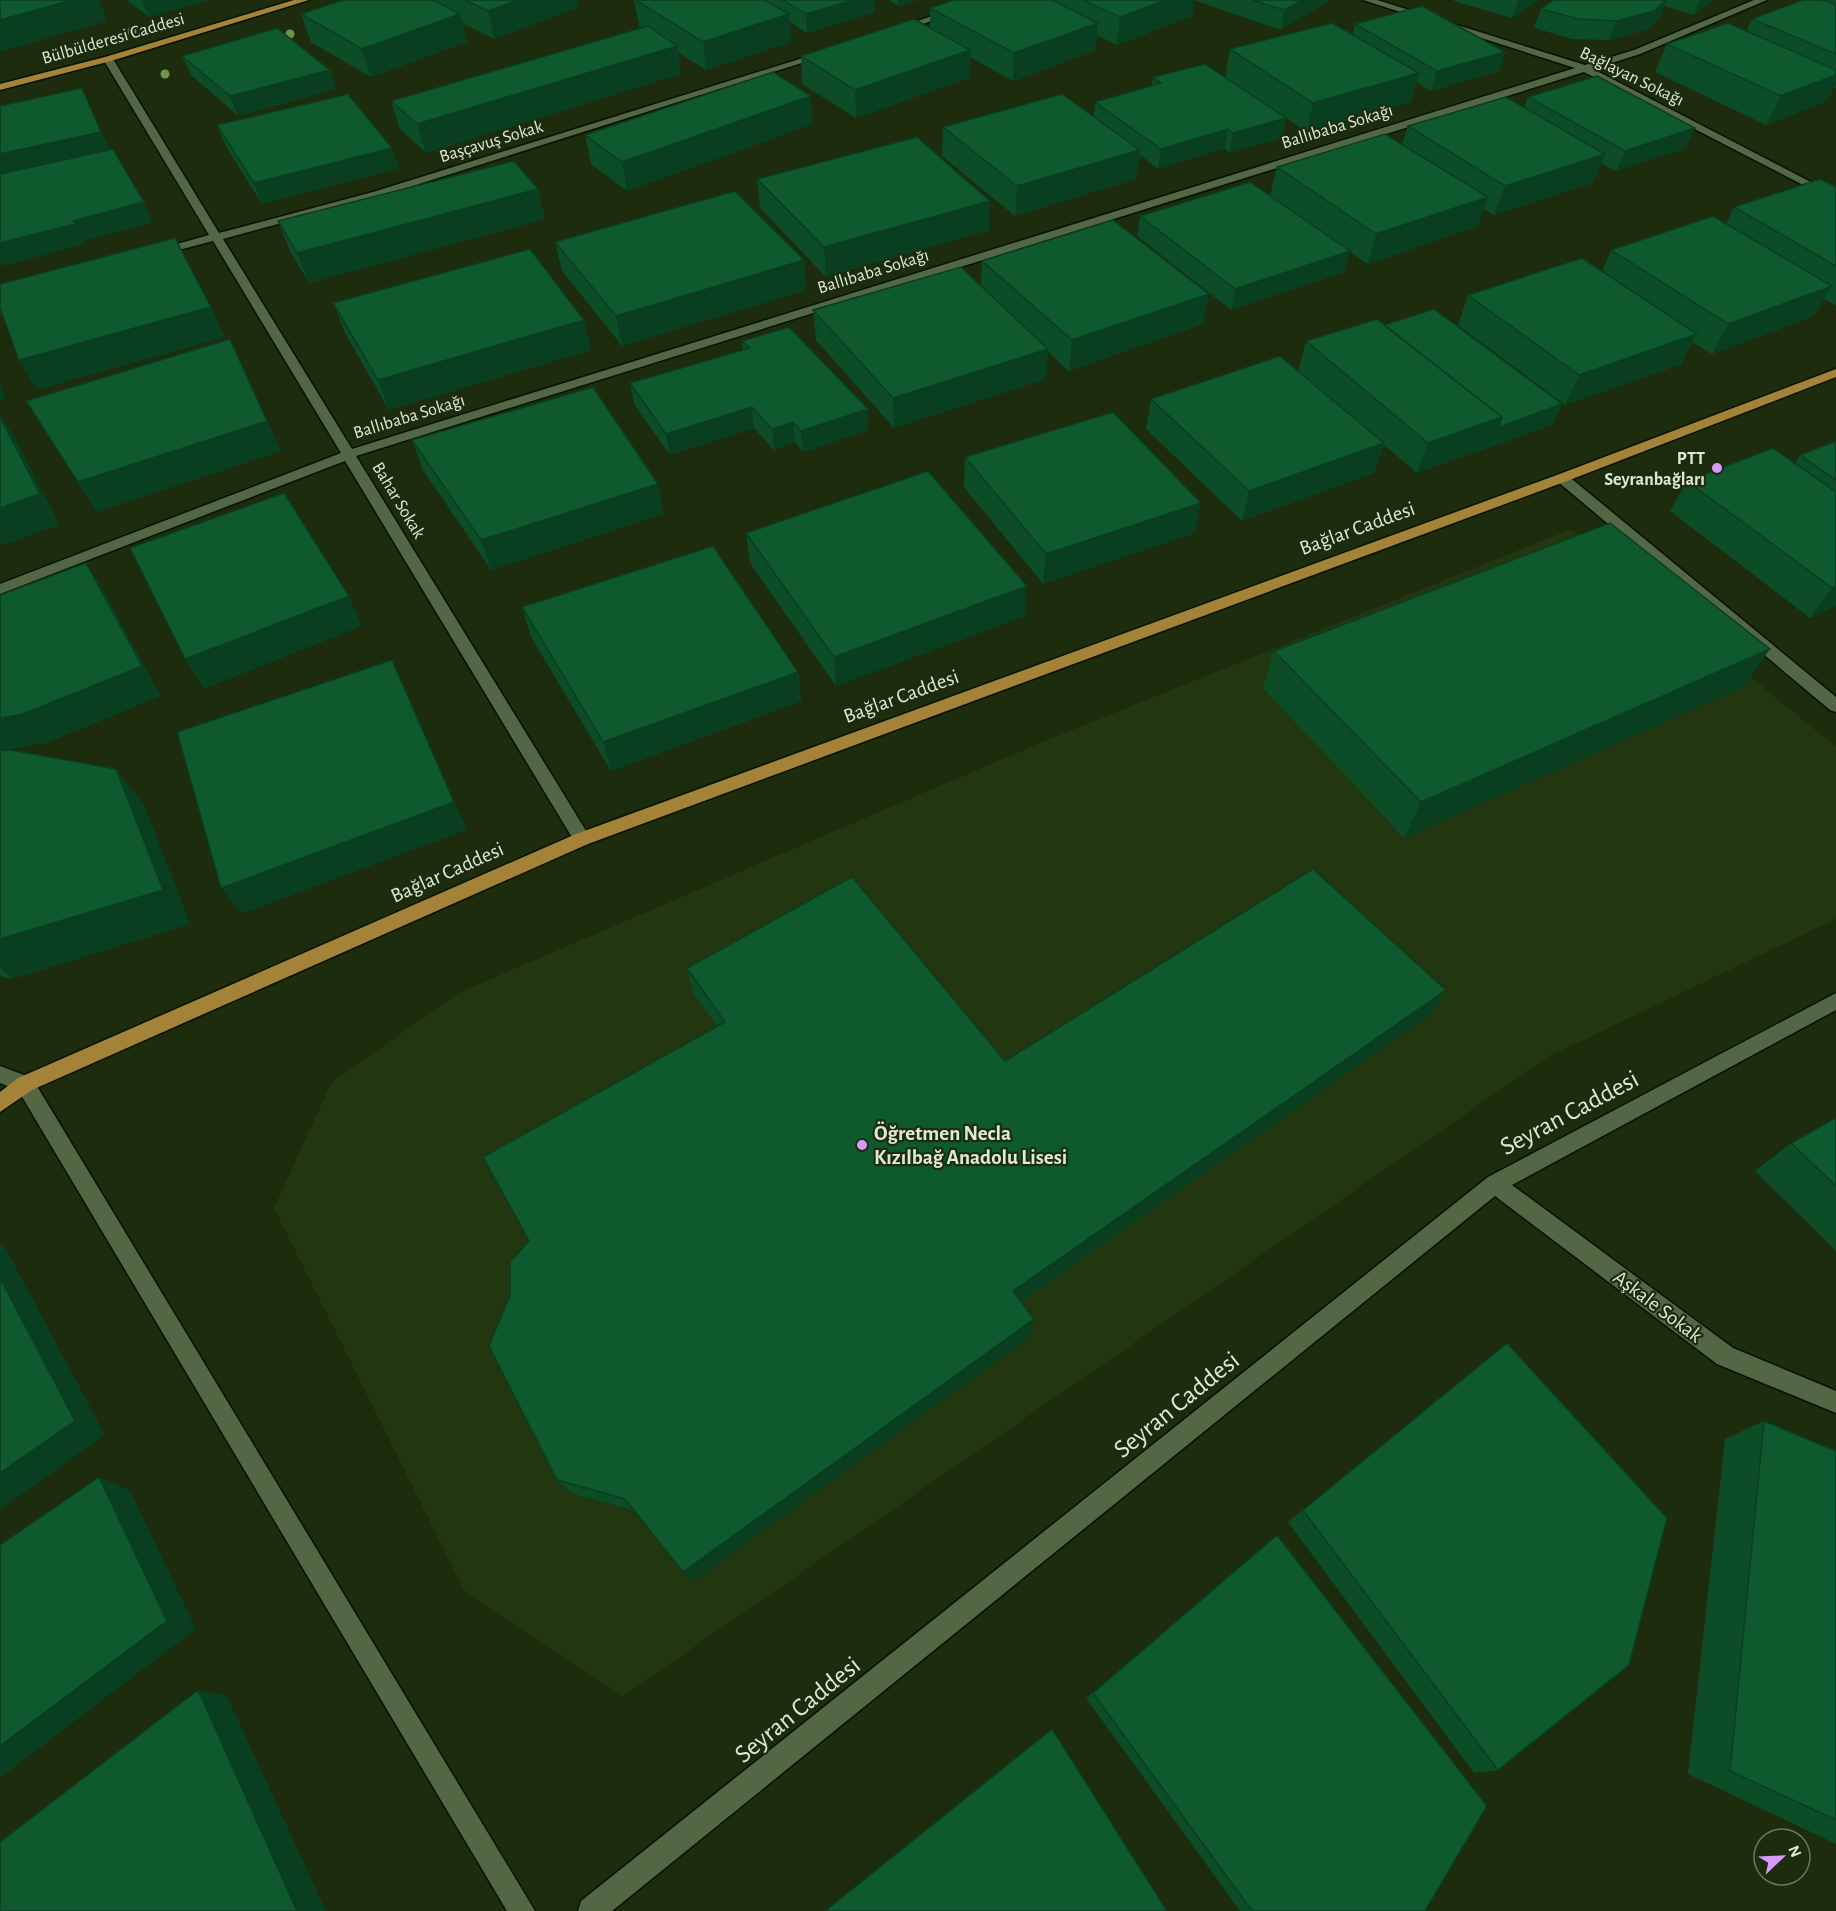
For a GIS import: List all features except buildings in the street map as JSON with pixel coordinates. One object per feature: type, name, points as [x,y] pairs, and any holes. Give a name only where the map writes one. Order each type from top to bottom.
[{"type":"main road","name":"Bülbülderesi Caddesi","points":[[0,87],[108,59],[304,0]]},
{"type":"main road","name":"Bağlar Caddesi","points":[[0,1103],[25,1084],[582,839],[1562,478],[1836,373]]},
{"type":"street","points":[[884,34],[986,0]]},
{"type":"street","name":"Bağlayan Sokağı","points":[[1368,0],[1584,68],[1836,199]]},
{"type":"street","name":"Ballıbaba Sokağı","points":[[0,589],[350,454],[1637,52],[1762,0]]},
{"type":"street","name":"Başçavuş Sokak","points":[[148,255],[377,194],[838,49]]},
{"type":"street","name":"Bahar Sokak","points":[[108,59],[582,839]]},
{"type":"street","points":[[1562,478],[1836,706]]},
{"type":"street","name":"Seyran Caddesi","points":[[591,1911],[1495,1185],[1836,1001]]},
{"type":"street","points":[[0,1074],[25,1084],[522,1911]]},
{"type":"street","name":"Aşkale Sokak","points":[[1495,1185],[1725,1356],[1836,1402]]},
{"type":"shaded area","name":"Öğretmen Necla Kızılbağ Anadolu Lisesi","points":[[1571,529],[1836,747],[1836,919],[1548,1057],[623,1696],[465,1592],[274,1208],[331,1083],[458,993],[1035,745]]},
{"type":"place","name":"PTT Seyranbağları","points":[[1717,468]]},
{"type":"place","name":"Öğretmen Necla Kızılbağ Anadolu Lisesi","points":[[862,1145]]}]
